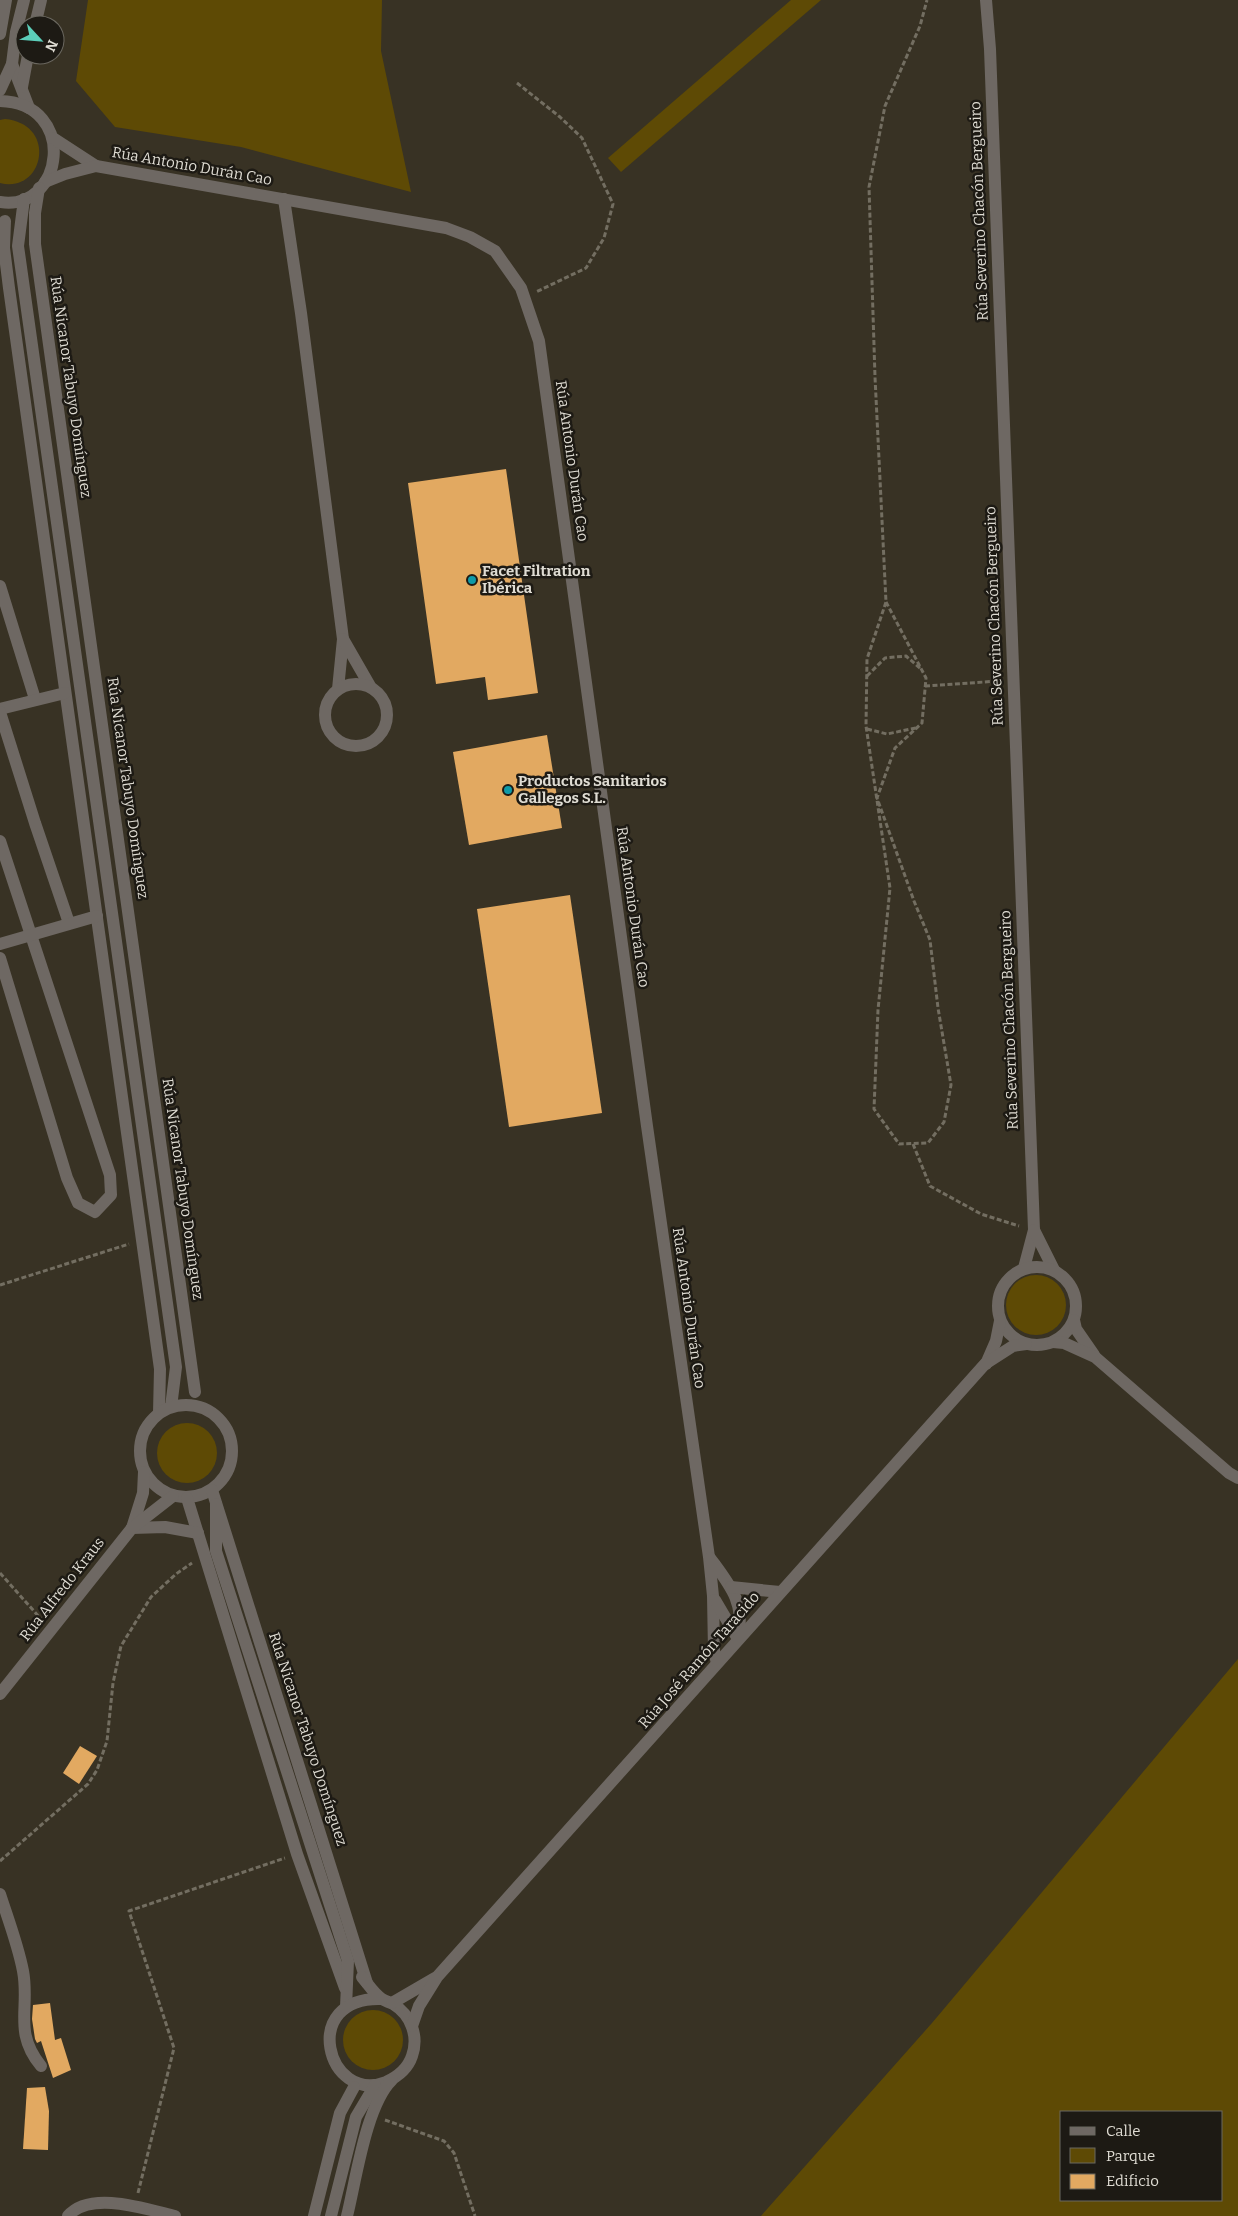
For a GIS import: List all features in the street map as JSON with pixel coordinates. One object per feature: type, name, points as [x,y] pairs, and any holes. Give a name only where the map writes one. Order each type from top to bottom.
[{"type":"street","points":[[0,34],[6,0]]},
{"type":"street","points":[[0,90],[12,64],[16,32],[24,0]]},
{"type":"street","points":[[37,15],[41,0]]},
{"type":"street","name":"Rúa Severino Chacón Bergueiro","points":[[986,0],[990,49],[1012,680],[1034,1230],[1024,1268]]},
{"type":"street","points":[[12,64],[29,108]]},
{"type":"street","points":[[22,87],[26,65]]},
{"type":"street","points":[[0,101],[29,108],[43,120],[53,138]]},
{"type":"street","name":"Rúa Antonio Durán Cao","points":[[53,138],[96,166],[446,228],[470,237],[495,250],[521,288],[539,341],[647,1126],[709,1557],[713,1596],[714,1650],[717,1663]]},
{"type":"street","name":"Rúa Nicanor Tabuyo Domínguez","points":[[53,138],[54,159],[42,185],[34,213],[35,244],[195,1392]]},
{"type":"street","name":"Rúa Antonio Durán Cao","points":[[24,199],[42,185],[66,174],[96,166]]},
{"type":"street","name":"Rúa Antonio Durán Cao","points":[[284,198],[301,313],[342,639]]},
{"type":"street","points":[[0,202],[24,199]]},
{"type":"street","name":"Rúa Nicanor Tabuyo Domínguez","points":[[24,199],[18,246],[176,1366],[172,1407]]},
{"type":"street","name":"Rúa Nicanor Tabuyo Domínguez","points":[[2,216],[18,246]]},
{"type":"street","name":"Rúa Nicanor Tabuyo Domínguez","points":[[2,216],[4,256],[160,1369],[160,1413]]},
{"type":"street","points":[[0,586],[35,699]]},
{"type":"street","points":[[342,639],[370,686],[379,693],[384,701],[387,721],[378,737],[369,744],[355,746],[341,743],[330,733],[325,722],[325,711],[328,702],[338,689],[356,682],[370,686]]},
{"type":"street","points":[[338,689],[342,639]]},
{"type":"street","points":[[64,693],[35,699],[0,710],[34,823],[69,923]]},
{"type":"street","points":[[0,841],[110,1175],[111,1195],[95,1212],[78,1203],[67,1178],[0,958]]},
{"type":"street","points":[[0,944],[97,916]]},
{"type":"street","name":"Rúa Severino Chacón Bergueiro","points":[[1034,1230],[1054,1270]]},
{"type":"street","points":[[1053,1342],[1068,1330],[1074,1320],[1076,1297],[1064,1276],[1054,1270],[1044,1267],[1024,1268],[1013,1274],[1001,1290],[997,1309],[1000,1321],[1006,1331],[1015,1339],[1026,1344],[1035,1346],[1053,1342],[1064,1343],[1095,1357]]},
{"type":"street","points":[[1074,1320],[1076,1329],[1095,1357],[1229,1473],[1238,1478]]},
{"type":"street","name":"Rúa José Ramón Taracido","points":[[985,1364],[996,1342],[1000,1321]]},
{"type":"street","name":"Rúa José Ramón Taracido","points":[[412,2026],[419,2006],[437,1977],[985,1364],[1013,1346],[1026,1344]]},
{"type":"street","name":"Rúa Nicanor Tabuyo Domínguez","points":[[176,1366],[210,1412]]},
{"type":"street","points":[[191,1406],[210,1412],[220,1420],[227,1431],[232,1457],[228,1470],[212,1490],[200,1496],[187,1498],[174,1496],[156,1487],[144,1472],[140,1459],[143,1433],[150,1422],[160,1413],[172,1407],[191,1406]]},
{"type":"street","name":"Rúa Alfredo Kraus","points":[[132,1528],[142,1493],[144,1472]]},
{"type":"street","name":"Rúa Nicanor Tabuyo Domínguez","points":[[212,1490],[368,1983]]},
{"type":"street","name":"Rúa Alfredo Kraus","points":[[0,1694],[132,1528],[174,1496]]},
{"type":"street","name":"Rúa Nicanor Tabuyo Domínguez","points":[[187,1498],[198,1532],[211,1553],[348,1962],[346,2007]]},
{"type":"street","name":"Rúa Nicanor Tabuyo Domínguez","points":[[216,1504],[211,1553],[297,1854],[347,1993]]},
{"type":"street","points":[[132,1528],[165,1527],[198,1532]]},
{"type":"street","name":"Rúa Antonio Durán Cao","points":[[709,1557],[731,1587],[739,1605],[742,1622],[738,1639]]},
{"type":"street","points":[[731,1587],[780,1592]]},
{"type":"street","name":"Rúa Antonio Durán Cao","points":[[713,1596],[722,1615],[738,1639]]},
{"type":"street","points":[[0,1894],[24,1972],[24,2027],[30,2052],[41,2066]]},
{"type":"street","name":"Rúa Nicanor Tabuyo Domínguez","points":[[348,1962],[387,2001]]},
{"type":"street","name":"Rúa José Ramón Taracido","points":[[387,2001],[437,1977]]},
{"type":"street","points":[[347,2216],[372,2116],[383,2089],[404,2070],[412,2057],[415,2040],[412,2026],[404,2012],[387,2001],[362,1999],[346,2007],[330,2029],[330,2054],[338,2068],[353,2083],[356,2117]]},
{"type":"street","points":[[353,2083],[375,2084],[393,2079]]},
{"type":"street","points":[[314,2216],[340,2113],[353,2083]]},
{"type":"street","points":[[331,2216],[356,2117],[375,2084]]},
{"type":"street","points":[[68,2216],[74,2208],[95,2202],[134,2206],[175,2216]]},
{"type":"path","points":[[886,602],[926,678],[922,723],[895,748],[878,798],[914,901],[930,940],[938,1008],[951,1085],[944,1122],[928,1143],[913,1144],[899,1144],[874,1109],[878,1010],[890,888],[867,729],[867,659],[886,602],[875,377],[869,188],[885,106],[920,26],[927,0]]},
{"type":"path","points":[[517,83],[582,138],[613,204],[604,238],[586,268],[524,298]]},
{"type":"path","points":[[867,676],[884,658],[906,656],[922,669]]},
{"type":"path","points":[[925,686],[1012,680]]},
{"type":"path","points":[[867,729],[887,734],[916,728]]},
{"type":"path","points":[[913,1144],[930,1186],[981,1214],[1034,1230]]},
{"type":"path","points":[[0,1286],[142,1240]]},
{"type":"path","points":[[0,1861],[88,1784],[97,1770],[106,1741],[113,1683],[120,1646],[151,1597],[176,1574],[211,1553]]},
{"type":"path","points":[[0,1573],[51,1630]]},
{"type":"path","points":[[134,2206],[174,2048],[129,1911],[297,1854]]},
{"type":"path","points":[[372,2116],[444,2141],[454,2153],[475,2216]]},
{"type":"green space","points":[[88,0],[382,0],[381,51],[411,192],[241,147],[115,127],[76,81]]},
{"type":"green space","points":[[791,0],[821,0],[621,172],[608,158]]},
{"type":"green space","points":[[5,119],[22,124],[33,133],[38,144],[39,157],[35,169],[27,178],[15,184],[0,183],[0,120]]},
{"type":"green space","points":[[1030,1275],[1042,1275],[1053,1280],[1061,1288],[1066,1299],[1064,1317],[1053,1330],[1042,1335],[1030,1335],[1019,1330],[1011,1322],[1006,1311],[1006,1299],[1011,1288],[1019,1280]]},
{"type":"green space","points":[[181,1423],[193,1423],[204,1428],[212,1436],[217,1447],[215,1465],[204,1478],[193,1483],[181,1483],[170,1478],[162,1470],[157,1459],[157,1447],[162,1436],[170,1428]]},
{"type":"green space","points":[[1238,1659],[1238,2216],[761,2216],[932,2023]]},
{"type":"green space","points":[[367,2010],[379,2010],[390,2015],[398,2023],[403,2034],[401,2052],[390,2065],[379,2070],[367,2070],[356,2065],[348,2057],[343,2046],[343,2034],[348,2023],[356,2015]]},
{"type":"building","name":"Facet Filtration Ibérica","points":[[506,469],[538,693],[488,700],[485,677],[436,684],[408,483]]},
{"type":"building","name":"Productos Sanitarios Gallegos S.L.","points":[[547,735],[562,828],[469,845],[453,752]]},
{"type":"building","points":[[570,895],[602,1113],[509,1127],[477,909]]},
{"type":"building","points":[[80,1746],[97,1756],[79,1784],[63,1773]]},
{"type":"building","points":[[50,2003],[55,2040],[61,2038],[71,2070],[53,2078],[41,2041],[37,2043],[35,2039],[32,2019],[33,2005]]},
{"type":"building","points":[[45,2087],[49,2111],[48,2150],[23,2149],[27,2088]]},
{"type":"place","name":"Facet Filtration Ibérica","points":[[472,580]]},
{"type":"place","name":"Productos Sanitarios Gallegos S.L.","points":[[508,790]]}]
